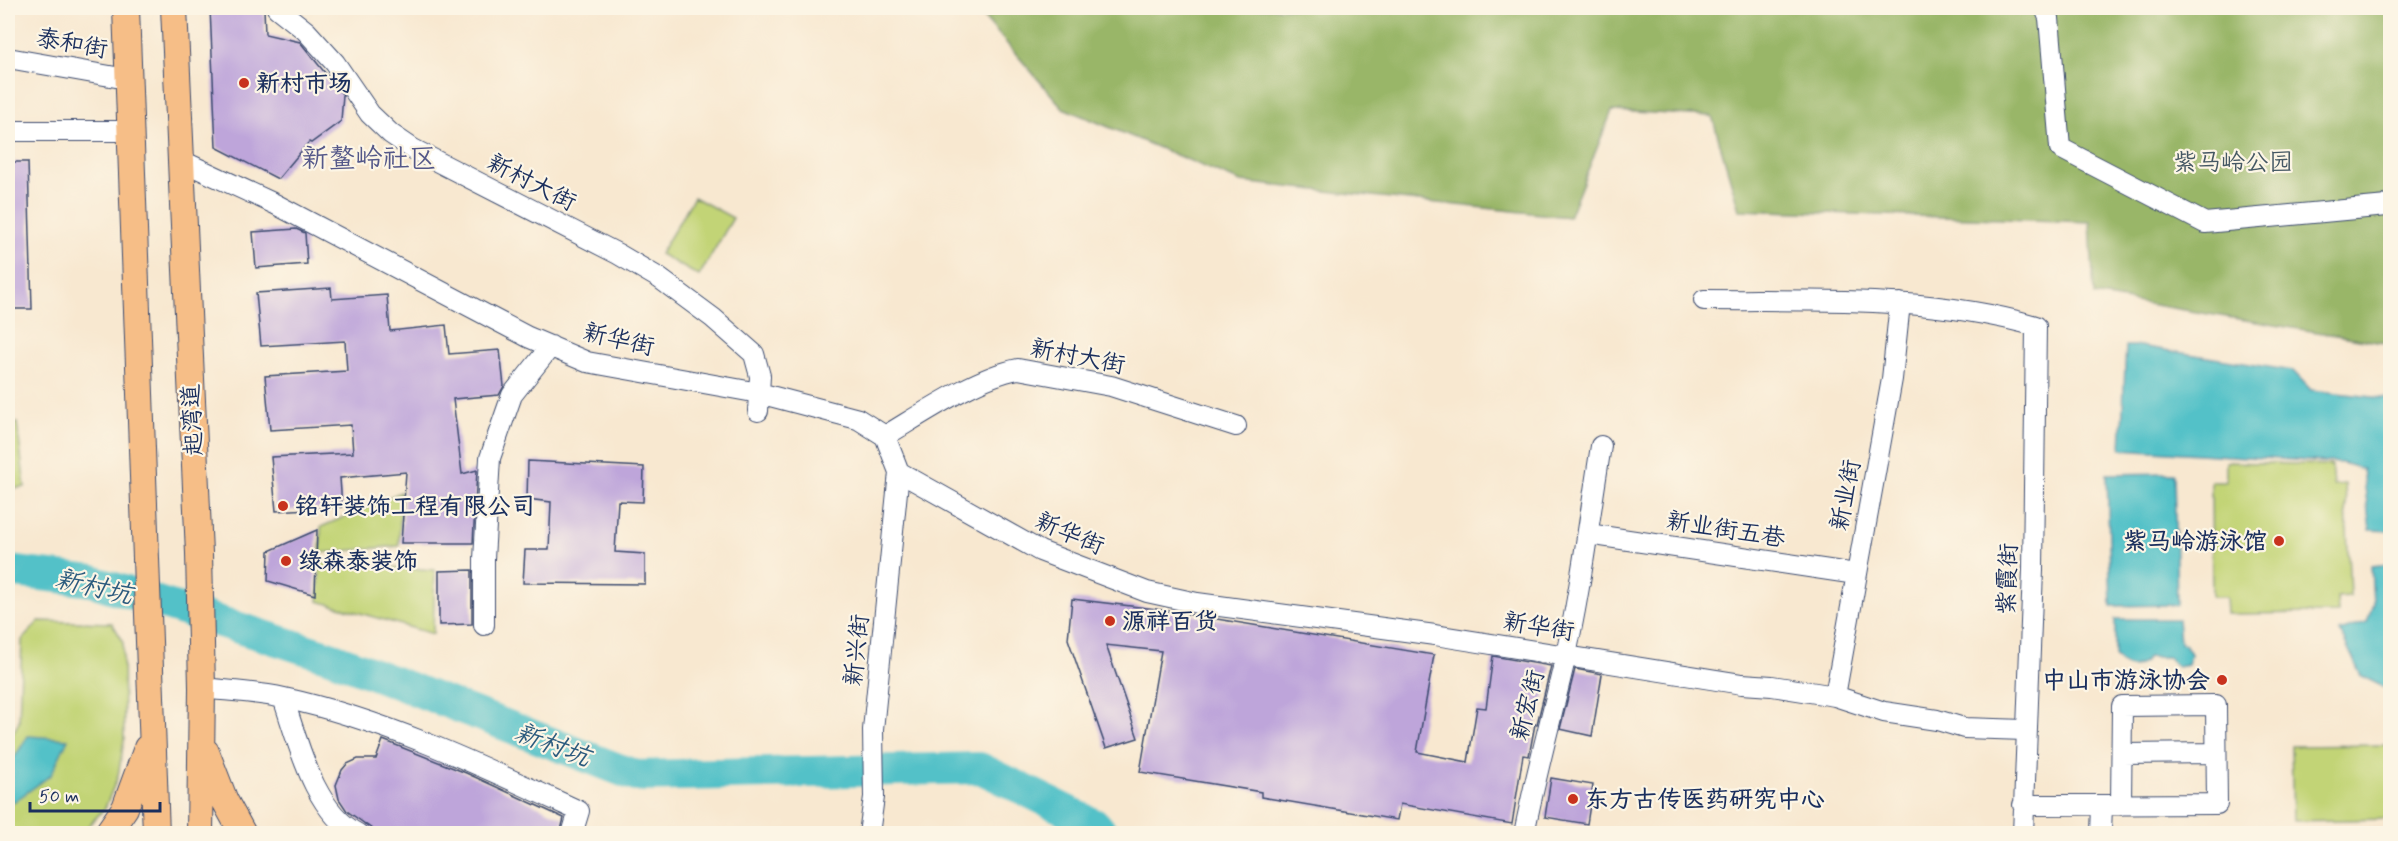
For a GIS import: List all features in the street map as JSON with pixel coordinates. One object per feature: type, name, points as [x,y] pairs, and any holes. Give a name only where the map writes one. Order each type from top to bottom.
[{"type":"main road","points":[[126,8],[156,834]]},
{"type":"main road","name":"起湾道","points":[[174,8],[199,553],[202,688],[200,834]]},
{"type":"main road","points":[[107,834],[125,808],[152,736]]},
{"type":"main road","points":[[200,738],[225,801],[243,834]]},
{"type":"street","name":"新村大街","points":[[277,8],[306,31],[335,63],[370,114],[398,139],[459,174],[649,272],[713,318],[754,354],[760,376],[759,402]]},
{"type":"street","points":[[2045,8],[2049,18],[2060,148],[2205,224],[2387,206],[2391,203]]},
{"type":"street","name":"泰和街","points":[[8,58],[127,79]]},
{"type":"street","points":[[8,131],[129,131]]},
{"type":"street","name":"新华街","points":[[180,160],[275,204],[528,337],[588,362],[759,402],[858,419],[885,436]]},
{"type":"street","points":[[1704,300],[1816,299],[1900,303]]},
{"type":"street","name":"紫霞街","points":[[1900,303],[1987,315],[2036,326],[2033,570],[2025,730],[2023,834]]},
{"type":"street","name":"新业街","points":[[1835,696],[1892,379],[1900,303]]},
{"type":"street","points":[[484,625],[483,559],[492,446],[512,395],[551,346]]},
{"type":"street","name":"新村大街","points":[[885,436],[946,399],[1005,371],[1018,369],[1111,386],[1236,426]]},
{"type":"street","points":[[885,436],[899,472]]},
{"type":"street","name":"新宏街","points":[[1524,834],[1565,656],[1588,534],[1601,446]]},
{"type":"street","name":"新华街","points":[[899,472],[1040,551],[1147,592],[1197,603],[1435,635],[1835,696],[1884,712],[1937,720],[1964,728],[2025,730]]},
{"type":"street","name":"新兴街","points":[[869,834],[874,797],[873,730],[899,472]]},
{"type":"street","name":"新业街五巷","points":[[1588,534],[1856,574]]},
{"type":"street","points":[[202,688],[283,698],[393,731],[515,781],[579,811],[572,834]]},
{"type":"street","points":[[283,698],[312,782],[326,804],[350,830],[358,834]]},
{"type":"street","points":[[2023,805],[2112,805],[2217,804],[2216,705],[2122,706],[2122,754],[2112,805],[2101,834]]},
{"type":"street","points":[[2122,754],[2216,753]]},
{"type":"green space","name":"紫马岭公园","points":[[976,8],[2390,8],[2390,344],[2094,295],[2090,222],[1739,210],[1712,116],[1612,111],[1569,217],[1241,182],[1063,108]]},
{"type":"green space","points":[[694,197],[733,218],[699,276],[660,254]]},
{"type":"green space","points":[[17,423],[25,487],[8,489],[8,425]]},
{"type":"green space","name":"紫马岭游泳馆","points":[[2226,462],[2331,465],[2333,485],[2345,484],[2350,596],[2337,597],[2338,613],[2227,614],[2226,597],[2212,597],[2211,481],[2226,481]]},
{"type":"green space","points":[[401,492],[399,546],[320,553],[321,527]]},
{"type":"green space","points":[[320,563],[435,570],[433,634],[318,601]]},
{"type":"green space","points":[[39,621],[112,623],[123,641],[124,741],[118,776],[105,808],[82,833],[8,834],[8,742],[19,722],[22,640]]},
{"type":"green space","points":[[2390,745],[2390,819],[2293,821],[2291,746]]},
{"type":"water","points":[[2126,346],[2140,346],[2293,371],[2311,390],[2390,399],[2390,531],[2370,530],[2363,469],[2342,463],[2121,449]]},
{"type":"water","points":[[2174,473],[2177,605],[2111,606],[2107,474]]},
{"type":"water","points":[[2390,564],[2390,690],[2361,676],[2340,631],[2367,622],[2373,604],[2371,566]]},
{"type":"water","points":[[2115,619],[2178,619],[2180,643],[2184,644],[2190,654],[2188,665],[2177,667],[2168,657],[2148,657],[2136,667],[2123,664],[2115,656]]},
{"type":"water","points":[[28,736],[68,739],[51,775],[15,801],[8,803],[8,764]]},
{"type":"building","points":[[210,8],[264,8],[265,34],[300,42],[343,95],[341,121],[311,143],[309,142],[278,179],[216,147]]},
{"type":"building","points":[[8,162],[28,162],[32,309],[8,309]]},
{"type":"building","points":[[296,229],[305,233],[307,264],[256,268],[253,232]]},
{"type":"building","points":[[331,288],[332,299],[387,295],[390,331],[446,325],[449,354],[500,350],[504,386],[499,395],[453,399],[462,474],[477,470],[473,543],[401,543],[406,472],[340,478],[342,507],[276,511],[271,457],[353,453],[351,425],[270,430],[265,376],[347,371],[345,341],[261,346],[256,293]]},
{"type":"building","points":[[528,461],[644,467],[643,502],[618,501],[615,552],[645,554],[645,584],[523,583],[525,550],[549,550],[551,502],[527,499]]},
{"type":"building","points":[[317,530],[315,595],[268,581],[269,551]]},
{"type":"building","points":[[472,570],[472,624],[439,625],[439,571]]},
{"type":"building","points":[[1072,599],[1156,609],[1434,655],[1417,752],[1468,762],[1477,707],[1486,708],[1493,656],[1551,666],[1529,756],[1523,755],[1512,824],[1400,804],[1397,820],[1261,797],[1261,792],[1140,772],[1161,651],[1106,645],[1138,738],[1106,748],[1068,639]]},
{"type":"building","points":[[1575,669],[1602,674],[1592,736],[1560,729]]},
{"type":"building","points":[[383,740],[466,773],[564,818],[561,830],[431,832],[431,826],[409,834],[386,834],[375,831],[347,811],[339,799],[336,785],[347,764],[358,759],[376,759]]},
{"type":"building","points":[[1551,778],[1593,785],[1587,824],[1545,817]]},
{"type":"waterway","name":"新村坑","points":[[8,571],[92,581],[333,658],[636,776],[980,768],[1096,825],[1103,834]]},
{"type":"place","name":"新村市场","points":[[244,83]]},
{"type":"place","name":"铭轩装饰工程有限公司","points":[[283,506]]},
{"type":"place","name":"紫马岭游泳馆","points":[[2279,541]]},
{"type":"place","name":"绿森泰装饰","points":[[286,561]]},
{"type":"place","name":"源祥百货","points":[[1110,621]]},
{"type":"place","name":"中山市游泳协会","points":[[2222,680]]},
{"type":"place","name":"东方古传医药研究中心","points":[[1573,799]]},
{"type":"district","name":"新鳌岭社区","points":[[369,158]]}]
